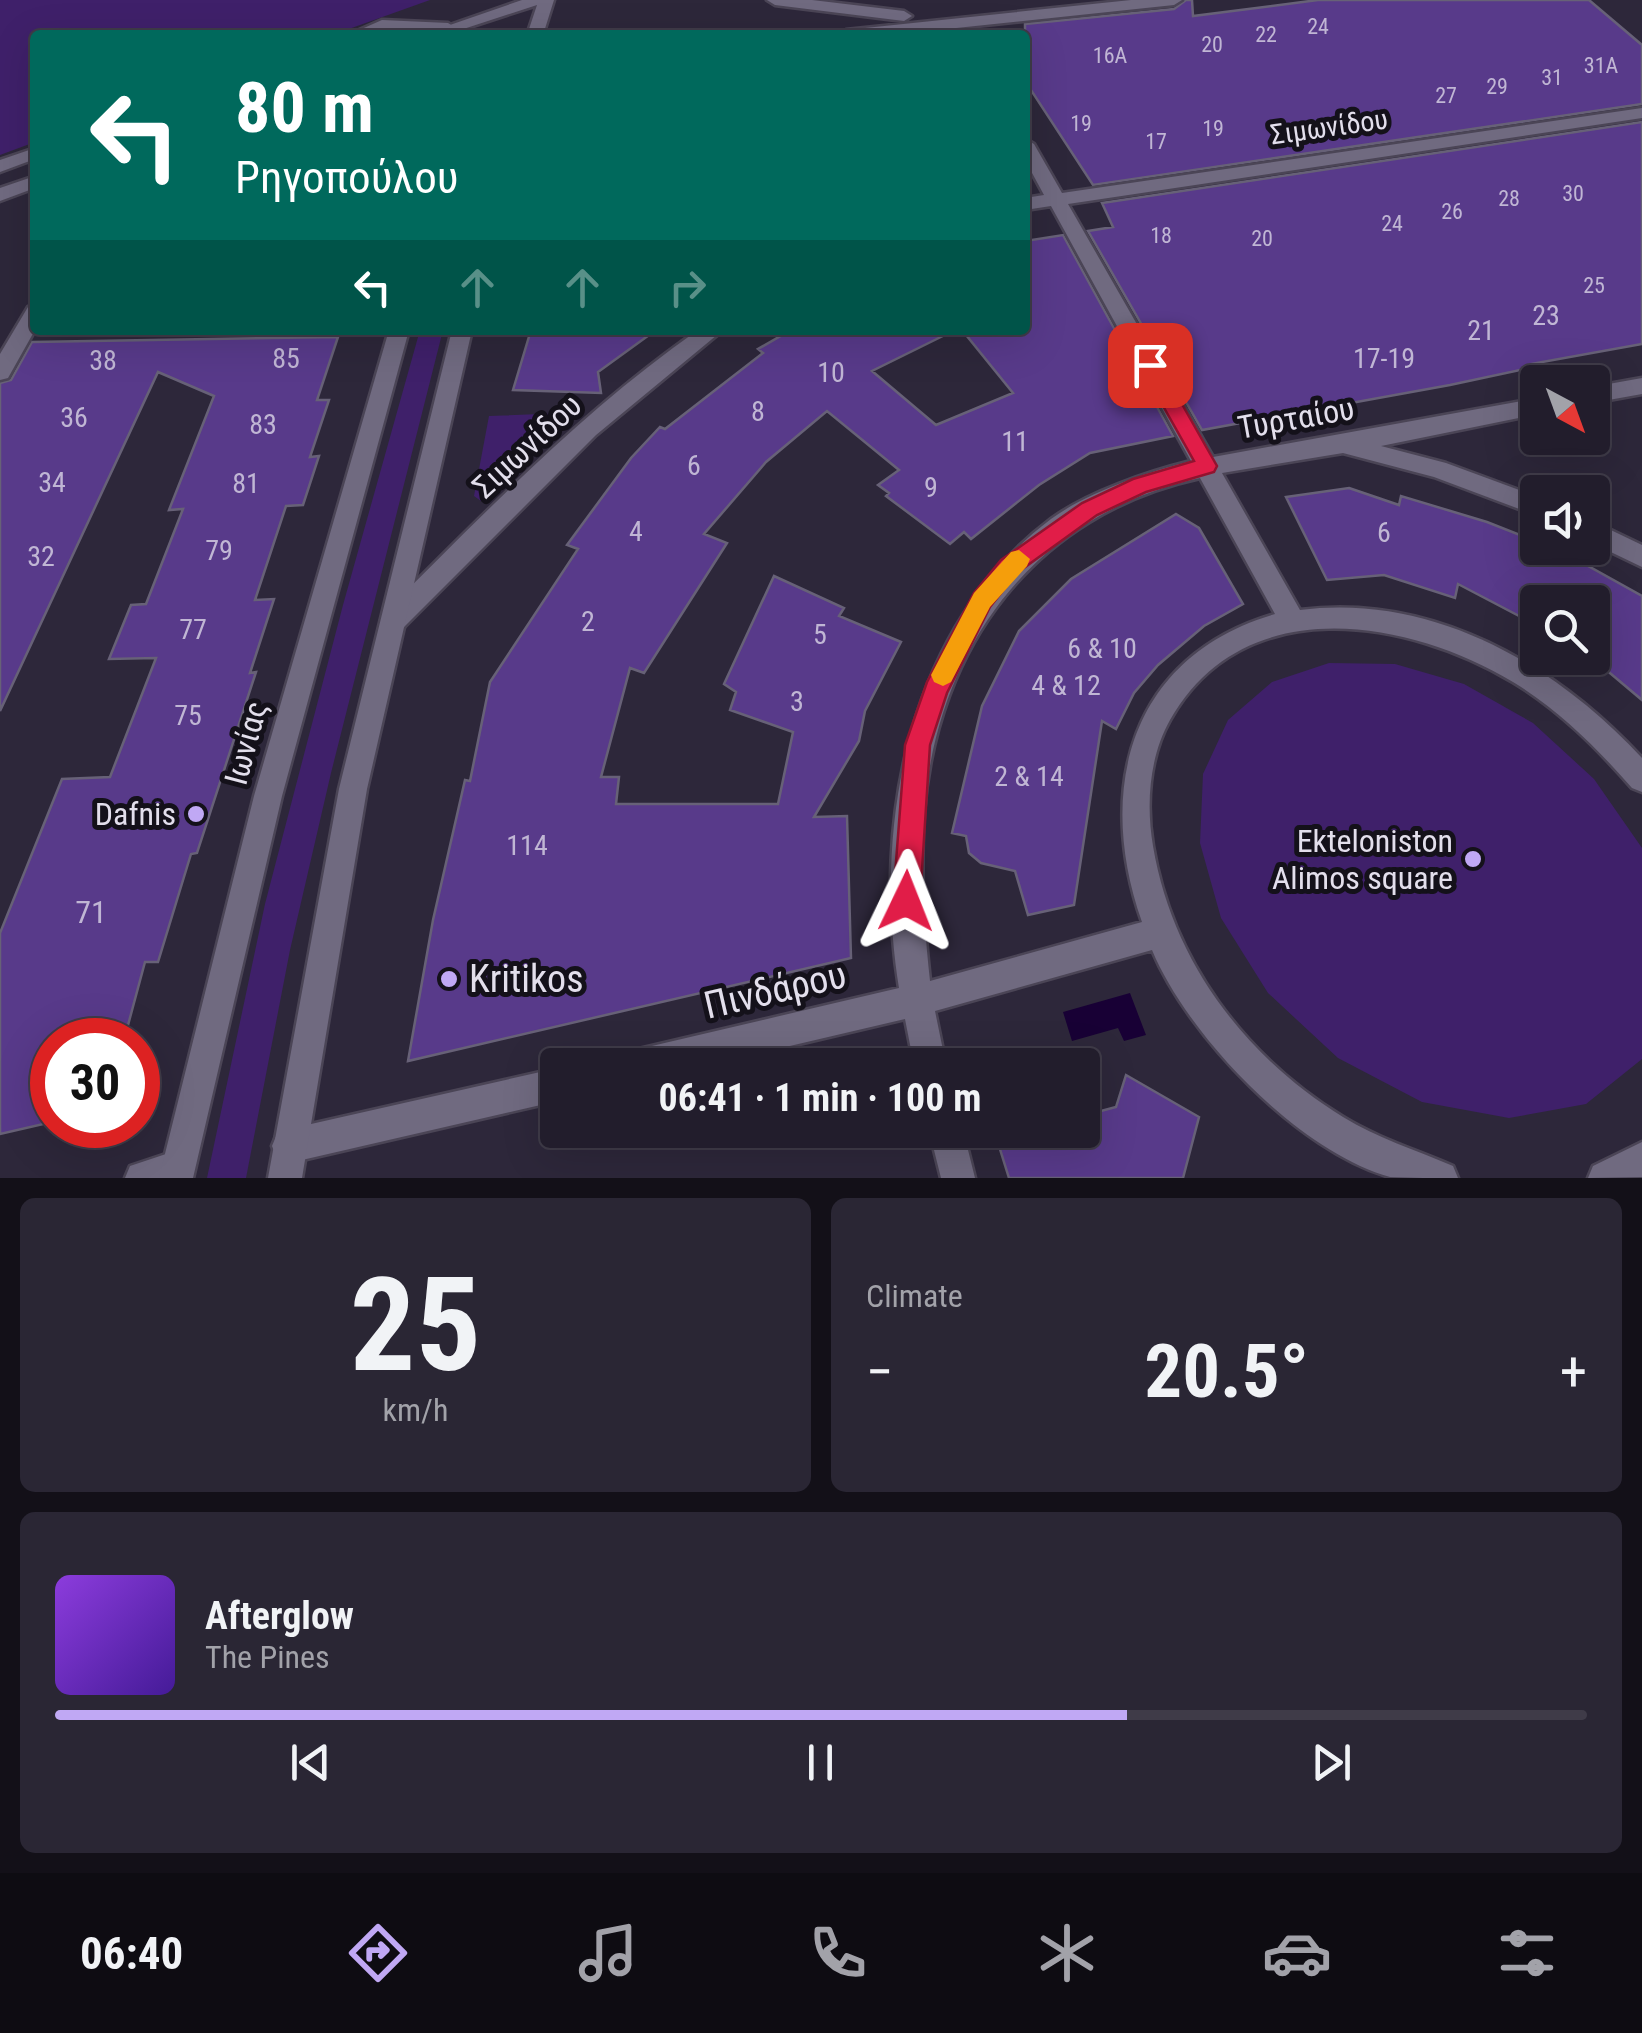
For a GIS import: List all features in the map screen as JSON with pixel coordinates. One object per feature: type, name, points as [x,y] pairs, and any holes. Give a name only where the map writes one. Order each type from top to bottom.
[{"type":"street","points":[[443,30],[493,6],[537,0]]},
{"type":"street","points":[[537,30],[546,0]]},
{"type":"street","points":[[774,0],[957,26]]},
{"type":"street","points":[[957,0],[957,26]]},
{"type":"street","points":[[908,30],[1174,0]]},
{"type":"street","points":[[370,30],[382,26],[448,28]]},
{"type":"street","name":"Σιμωνίδου","points":[[1030,203],[1642,113]]},
{"type":"street","points":[[1030,153],[1293,621]]},
{"type":"street","points":[[0,166],[30,156]]},
{"type":"street","points":[[0,195],[30,184]]},
{"type":"street","points":[[0,372],[30,321]]},
{"type":"street","name":"Ιωνίας","points":[[177,1172],[263,815],[398,335]]},
{"type":"street","points":[[461,335],[352,789],[287,1162],[540,1089]]},
{"type":"street","name":"Σιμωνίδου","points":[[394,620],[599,423],[682,350],[705,335]]},
{"type":"street","points":[[1610,392],[1642,386]]},
{"type":"street","name":"Τυρταίου","points":[[926,1048],[914,1001],[906,901],[918,745],[956,647],[982,600],[1009,567],[1089,509],[1140,485],[1207,466],[1520,409]]},
{"type":"street","points":[[1342,444],[1438,470],[1520,500]]},
{"type":"street","points":[[1610,540],[1642,557]]},
{"type":"street","points":[[1441,1178],[1358,1145],[1321,1122],[1269,1081],[1206,1010],[1161,932],[1138,856],[1135,812],[1139,771],[1150,734],[1173,692],[1206,658],[1246,634],[1293,621],[1334,617],[1392,622],[1481,652],[1555,695],[1596,729],[1642,778]]},
{"type":"street","name":"Πινδάρου","points":[[713,1048],[914,1001],[1161,932]]},
{"type":"street","points":[[950,1148],[958,1178]]},
{"type":"street","points":[[1605,1178],[1642,1159]]},
{"type":"street","points":[[142,1178],[177,1172]]},
{"type":"shaded area","points":[[0,0],[430,0],[346,30],[30,30],[30,144],[0,155]]},
{"type":"shaded area","points":[[419,335],[442,335],[331,773],[290,950],[246,1178],[207,1178],[265,904]]},
{"type":"shaded area","points":[[566,413],[492,498],[481,501],[474,496],[489,416]]},
{"type":"shaded area","points":[[1329,663],[1395,664],[1464,684],[1533,723],[1594,779],[1642,848],[1642,1059],[1586,1104],[1509,1118],[1422,1102],[1338,1058],[1268,993],[1221,918],[1200,843],[1203,774],[1228,720],[1272,682]]},
{"type":"shaded area","points":[[1130,993],[1146,1035],[1124,1041],[1118,1028],[1072,1041],[1063,1012]]},
{"type":"building","points":[[1186,0],[1192,0],[1193,16],[1318,0],[1589,0],[1642,45],[1642,104],[1093,185],[1030,89],[1030,30],[1025,30],[1025,24],[1174,9]]},
{"type":"building","points":[[1642,122],[1642,344],[1520,365],[1520,370],[1450,385],[1202,430],[1088,231],[1113,227],[1102,203]]},
{"type":"building","points":[[1063,235],[1173,436],[1090,453],[1039,485],[971,539],[964,532],[950,544],[886,496],[889,493],[878,485],[899,470],[827,411],[766,462],[704,534],[727,543],[644,673],[630,668],[601,777],[619,777],[616,804],[778,804],[793,732],[730,710],[736,692],[724,684],[774,576],[844,608],[839,616],[901,642],[865,711],[859,741],[814,817],[847,816],[851,958],[408,1061],[433,920],[465,780],[470,781],[490,682],[578,549],[567,545],[631,458],[660,427],[665,429],[763,353],[758,349],[782,335],[945,335],[872,371],[936,425],[1013,393],[966,335],[1030,335],[1030,240]]},
{"type":"building","points":[[530,335],[649,335],[598,372],[601,393],[513,390]]},
{"type":"building","points":[[338,337],[317,400],[329,400],[310,457],[319,456],[303,505],[286,506],[255,600],[274,599],[250,673],[256,672],[197,853],[191,854],[158,962],[145,962],[130,1018],[30,1018],[30,1127],[0,1134],[0,933],[62,779],[110,777],[156,658],[109,659],[131,605],[146,604],[183,509],[169,510],[214,396],[158,372],[0,711],[0,383],[11,380],[32,342]]},
{"type":"building","points":[[1349,488],[1399,505],[1401,496],[1520,535],[1520,565],[1586,565],[1642,596],[1642,700],[1610,673],[1610,585],[1520,585],[1520,617],[1458,584],[1455,598],[1384,575],[1327,580],[1286,497]]},
{"type":"building","points":[[1176,514],[1199,528],[1243,604],[1204,626],[1158,665],[1134,693],[1116,729],[1102,721],[1074,905],[1028,915],[1015,871],[981,863],[969,853],[966,836],[952,833],[982,706],[1019,631],[1071,579]]},
{"type":"building","points":[[1126,1075],[1199,1117],[1183,1178],[1009,1178],[1000,1148],[1100,1148],[1100,1111],[1116,1107]]},
{"type":"slow traffic","points":[[943,675],[982,600],[1019,559]]},
{"type":"place","name":"Dafnis","points":[[196,814]]},
{"type":"place","name":"Ekteloniston Alimos square","points":[[1473,859]]},
{"type":"place","name":"Kritikos","points":[[449,979]]},
{"type":"route","points":[[906,901],[918,745],[936,690],[982,600],[1009,567],[1089,509],[1140,485],[1207,466],[1150,365]]}]
